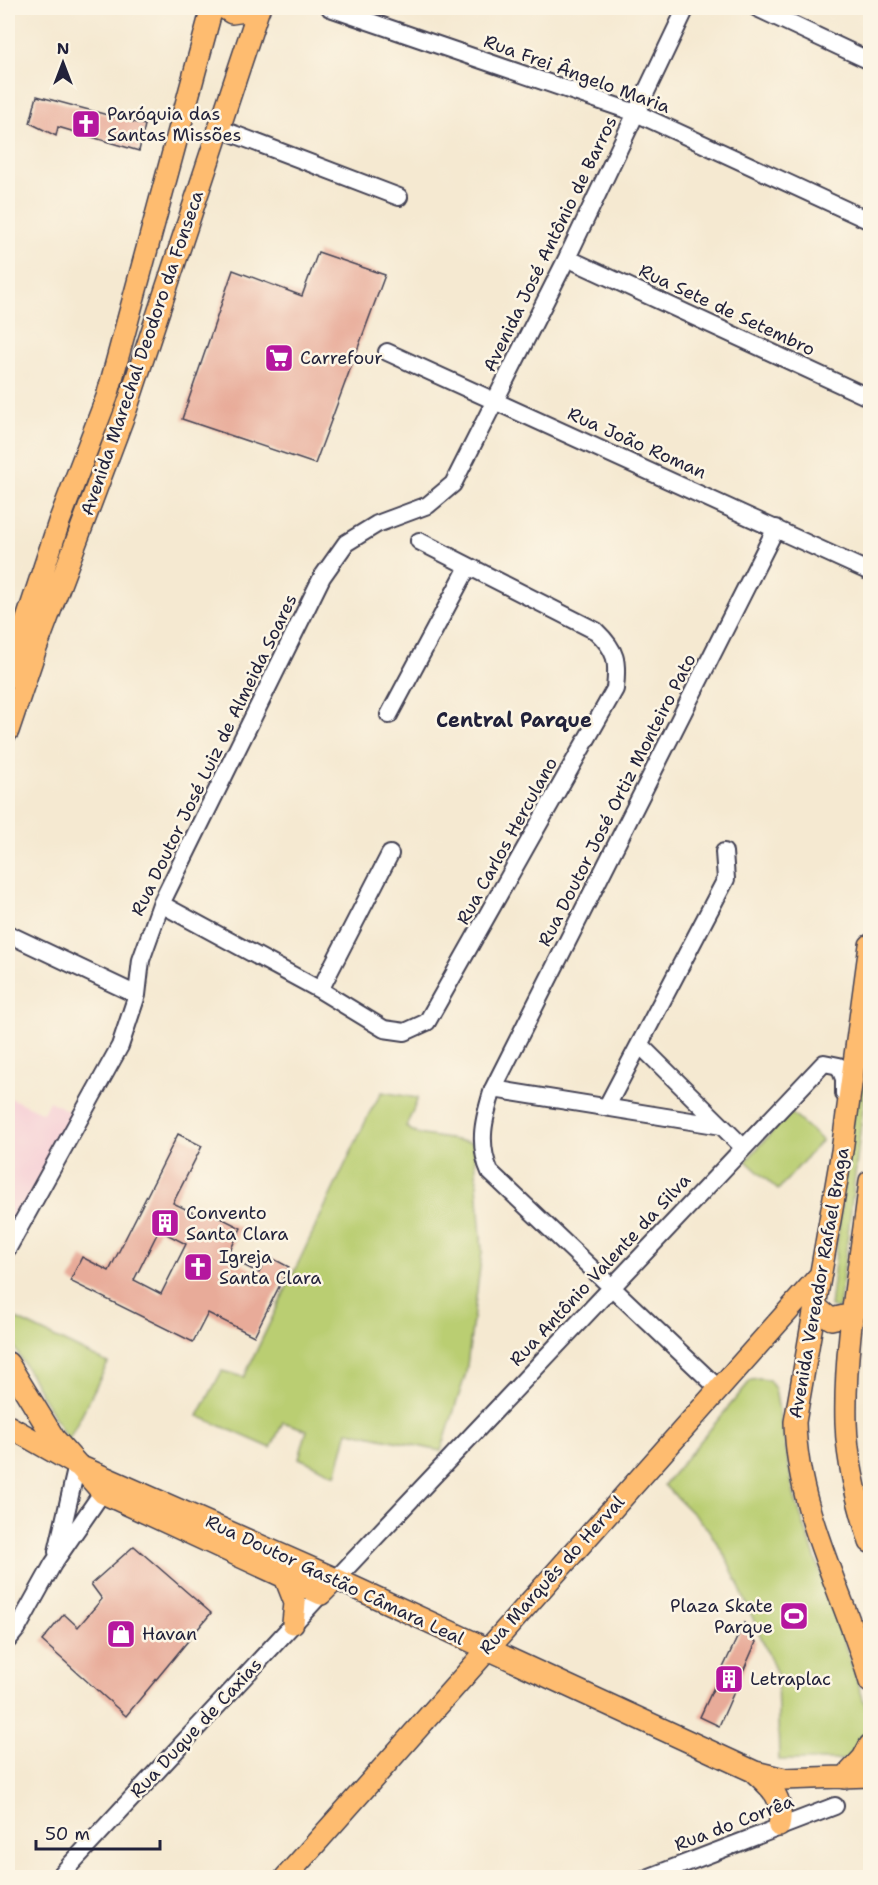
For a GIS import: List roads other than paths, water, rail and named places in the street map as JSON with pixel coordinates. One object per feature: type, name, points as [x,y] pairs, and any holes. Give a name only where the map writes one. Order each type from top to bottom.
[{"type":"main road","name":"Avenida Marechal Deodoro da Fonseca","points":[[8,677],[59,522],[107,397],[212,8]]},
{"type":"main road","points":[[224,8],[232,13],[259,8]]},
{"type":"main road","name":"Avenida Marechal Deodoro da Fonseca","points":[[8,731],[35,651],[127,407],[259,8]]},
{"type":"main road","points":[[154,221],[159,240],[165,246],[179,249]]},
{"type":"main road","name":"Avenida Vereador Rafael Braga","points":[[870,945],[842,1151],[795,1422],[796,1456],[816,1533],[870,1682]]},
{"type":"main road","name":"Avenida Vereador Rafael Braga","points":[[870,1181],[867,1227],[853,1314],[846,1423],[858,1506],[870,1542]]},
{"type":"main road","name":"Rua Marquês do Herval","points":[[285,1878],[821,1274]]},
{"type":"main road","points":[[816,1306],[831,1319],[853,1314]]},
{"type":"main road","points":[[8,1362],[54,1438],[77,1465]]},
{"type":"main road","points":[[8,1426],[77,1465],[107,1485],[285,1580],[321,1594]]},
{"type":"main road","name":"Rua Doutor Gastão Câmara Leal","points":[[107,1485],[336,1579],[485,1650],[754,1772],[784,1779],[870,1776]]},
{"type":"main road","name":"Rua Duque de Caxias","points":[[321,1594],[336,1579]]},
{"type":"main road","points":[[285,1580],[295,1603],[293,1623]]},
{"type":"main road","points":[[844,1778],[863,1758],[870,1745]]},
{"type":"main road","name":"Rua Doutor Gastão Câmara Leal","points":[[754,1772],[774,1791],[782,1810],[779,1826]]},
{"type":"street","name":"Rua Frei Ângelo Maria","points":[[330,8],[636,113],[870,221]]},
{"type":"street","name":"Avenida José Antônio de Barros","points":[[494,400],[567,258],[686,8]]},
{"type":"street","points":[[757,8],[870,61]]},
{"type":"street","points":[[218,128],[399,197]]},
{"type":"street","name":"Rua Sete de Setembro","points":[[567,258],[870,398]]},
{"type":"street","name":"Rua João Roman","points":[[387,352],[870,572]]},
{"type":"street","name":"Rua Doutor José Luiz de Almeida Soares","points":[[8,1248],[120,1046],[137,995],[141,960],[161,904],[322,577],[346,543],[377,524],[428,504],[453,484],[494,400]]},
{"type":"street","name":"Rua Doutor José Ortiz Monteiro Pato","points":[[718,1388],[490,1172],[482,1149],[483,1130],[494,1089],[776,528]]},
{"type":"street","name":"Rua Carlos Herculano","points":[[320,990],[384,1029],[405,1032],[427,1022],[615,689],[617,667],[612,646],[596,631],[419,541]]},
{"type":"street","points":[[390,715],[468,567]]},
{"type":"street","points":[[607,1106],[726,879],[724,852]]},
{"type":"street","points":[[161,904],[320,990],[390,855]]},
{"type":"street","points":[[8,934],[137,995]]},
{"type":"street","points":[[640,1046],[742,1146]]},
{"type":"street","name":"Rua Antônio Valente da Silva","points":[[336,1579],[742,1146],[824,1063],[839,1066],[844,1079],[842,1151]]},
{"type":"street","points":[[494,1089],[722,1125]]},
{"type":"street","points":[[53,1564],[77,1465]]},
{"type":"street","points":[[8,1640],[17,1629],[53,1564],[107,1485]]},
{"type":"street","name":"Rua Duque de Caxias","points":[[58,1878],[321,1594]]},
{"type":"street","name":"Rua do Corrêa","points":[[647,1878],[835,1806]]},
{"type":"place","name":"Paróquia das Santas Missões","points":[[86,124]]},
{"type":"place","name":"Carrefour","points":[[279,358]]},
{"type":"place","name":"Convento Santa Clara","points":[[165,1223]]},
{"type":"place","name":"Igreja Santa Clara","points":[[198,1267]]},
{"type":"place","name":"Plaza Skate Parque","points":[[794,1616]]},
{"type":"place","name":"Havan","points":[[121,1634]]},
{"type":"place","name":"Letraplac","points":[[729,1679]]},
{"type":"district","name":"Central Parque","points":[[514,720]]}]
